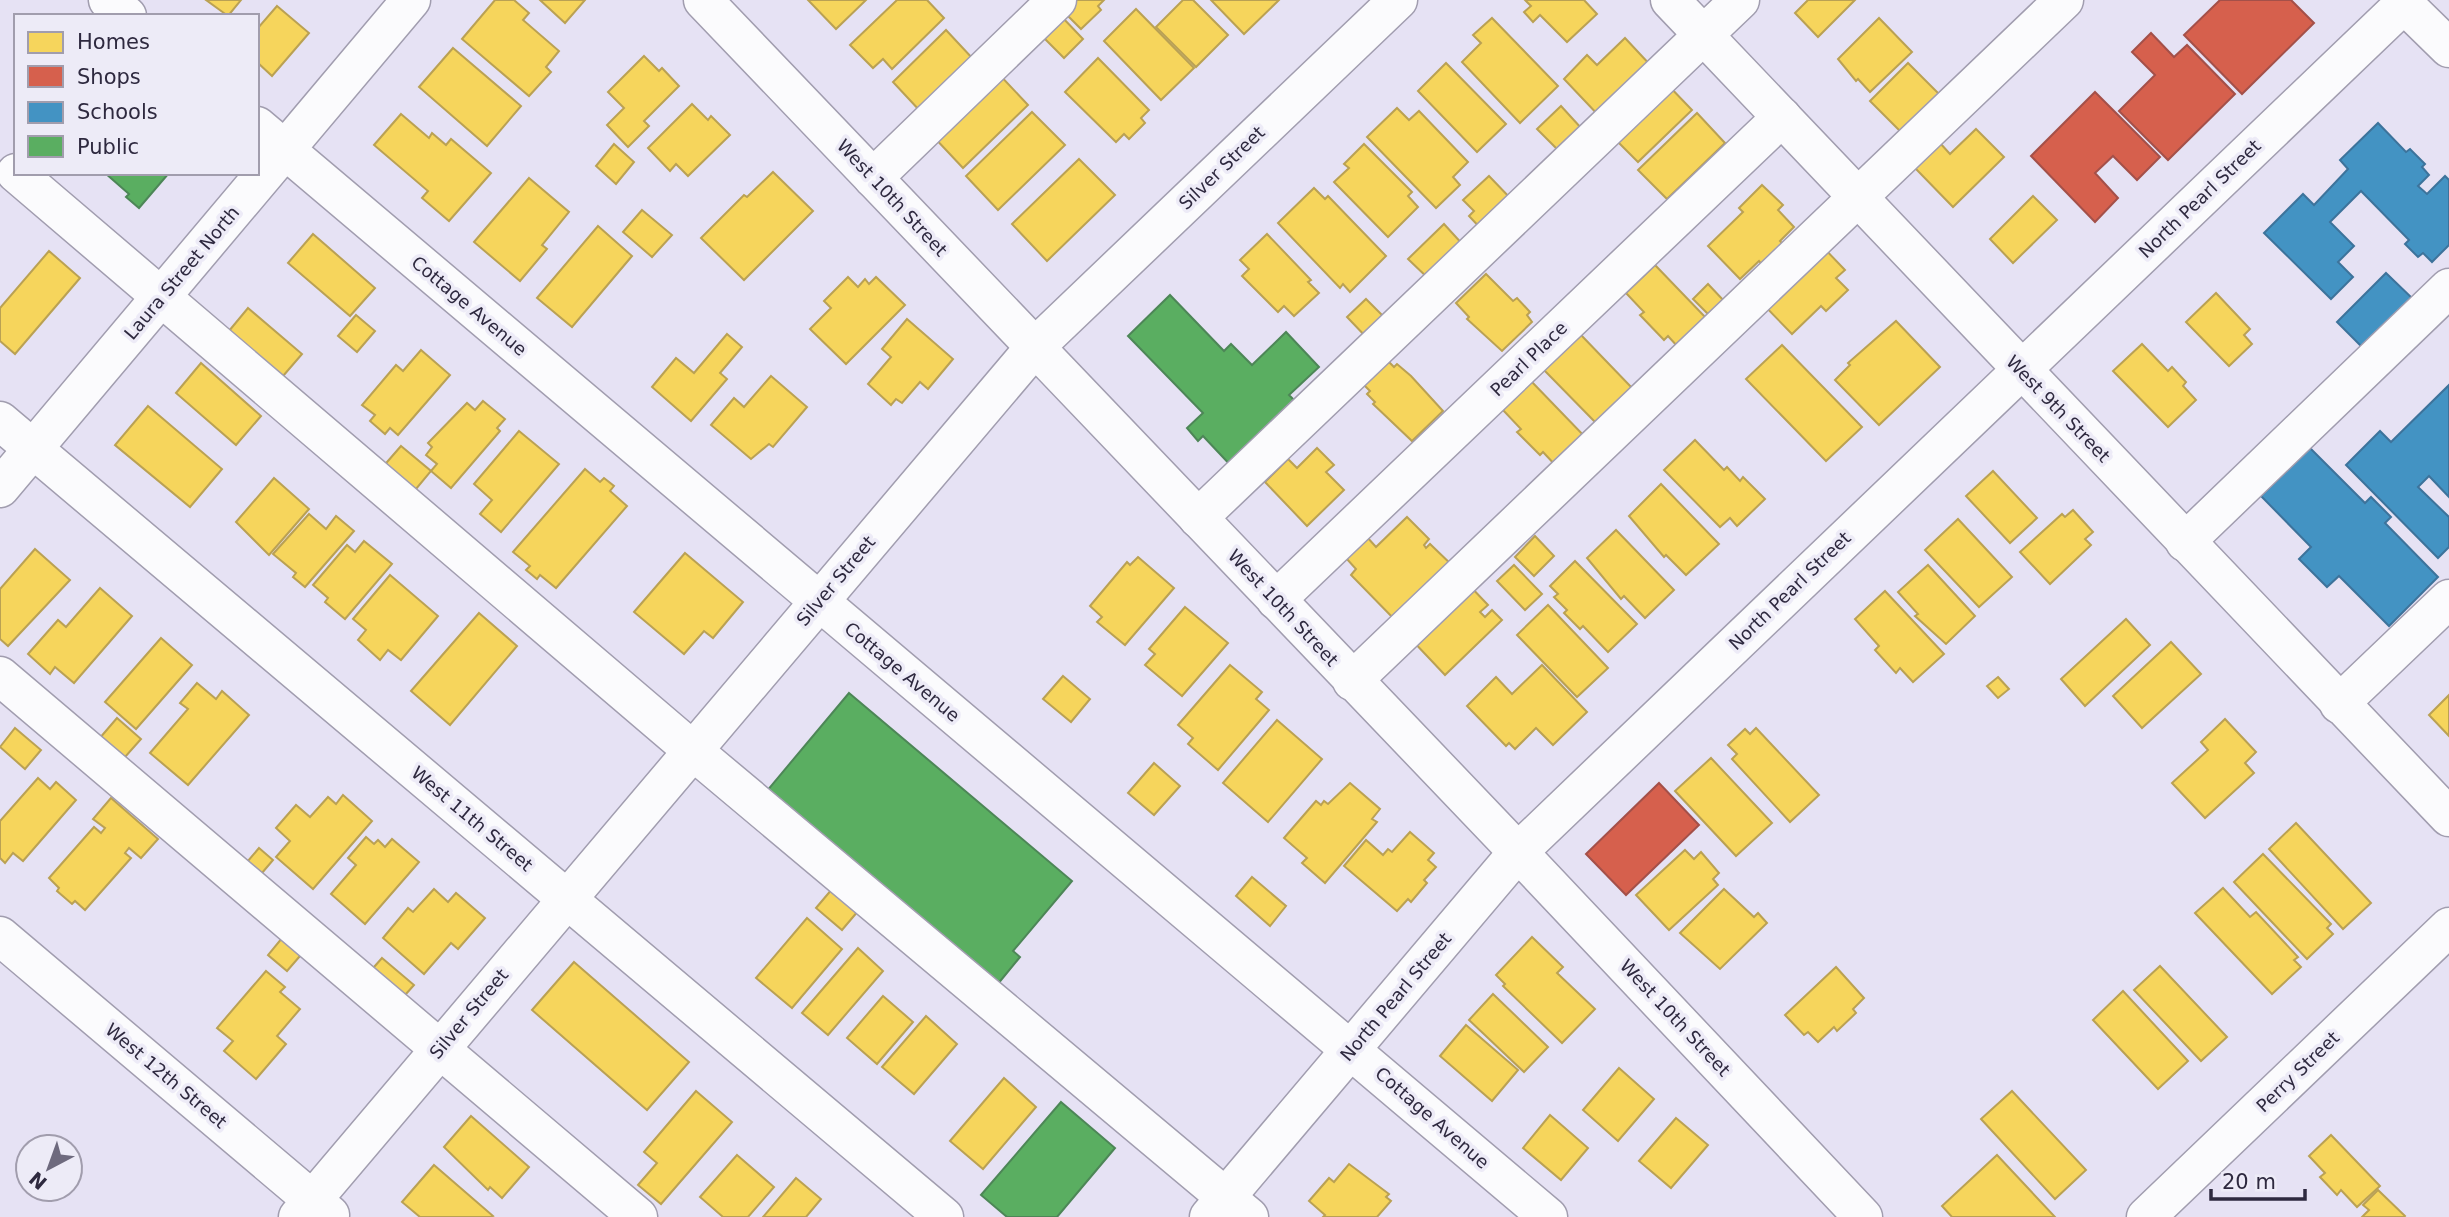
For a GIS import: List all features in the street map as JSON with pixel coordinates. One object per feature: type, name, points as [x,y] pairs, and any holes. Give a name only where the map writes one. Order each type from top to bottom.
[{"type":"street","points":[[108,0],[125,14]]},
{"type":"street","name":"Laura Street North","points":[[259,155],[271,138],[411,0]]},
{"type":"street","points":[[873,178],[1057,0]]},
{"type":"street","name":"Silver Street","points":[[314,1211],[440,1049],[1034,347],[1398,0]]},
{"type":"street","name":"West 9th Street","points":[[1670,0],[2449,817]]},
{"type":"street","points":[[1198,518],[1740,0]]},
{"type":"street","points":[[1352,681],[2064,0]]},
{"type":"street","points":[[2406,2],[2449,48]]},
{"type":"street","name":"North Pearl Street","points":[[1228,1210],[1352,1049],[1518,852],[2406,2]]},
{"type":"street","name":"West 10th Street","points":[[723,7],[873,178],[1863,1217]]},
{"type":"street","name":"Pearl Place","points":[[1276,600],[1782,117]]},
{"type":"street","name":"Cottage Avenue","points":[[271,138],[1548,1217]]},
{"type":"street","points":[[0,159],[14,171]]},
{"type":"street","points":[[18,175],[1228,1210]]},
{"type":"street","name":"Laura Street North","points":[[0,488],[160,298],[245,175]]},
{"type":"street","points":[[2185,542],[2449,288]]},
{"type":"street","name":"West 11th Street","points":[[0,421],[944,1217]]},
{"type":"street","points":[[2339,704],[2449,599]]},
{"type":"street","points":[[0,676],[638,1217]]},
{"type":"street","name":"Perry Street","points":[[2146,1217],[2449,927]]},
{"type":"street","name":"West 12th Street","points":[[0,936],[314,1211]]},
{"type":"building: Homes","points":[[206,0],[241,0],[230,14],[225,14]]},
{"type":"building: Homes","points":[[495,0],[514,0],[529,13],[523,20],[559,51],[546,67],[551,72],[529,96],[462,39]]},
{"type":"building: Homes","points":[[540,0],[585,0],[565,23]]},
{"type":"building: Homes","points":[[808,0],[866,0],[836,29]]},
{"type":"building: Homes","points":[[897,0],[927,0],[944,18],[892,69],[883,59],[873,68],[850,45]]},
{"type":"building: Homes","points":[[1074,0],[1104,0],[1098,6],[1101,10],[1081,29],[1063,11]]},
{"type":"building: Homes","points":[[1183,0],[1193,0],[1228,35],[1196,67],[1156,27]]},
{"type":"building: Homes","points":[[1211,0],[1279,0],[1244,34]]},
{"type":"building: Homes","points":[[1525,0],[1584,0],[1597,14],[1567,42],[1540,15],[1533,22],[1524,12],[1531,6]]},
{"type":"building: Homes","points":[[1808,0],[1855,0],[1818,37],[1795,13]]},
{"type":"building: Homes","points":[[277,6],[309,33],[272,76],[259,64],[259,27]]},
{"type":"building: Homes","points":[[1136,9],[1194,68],[1161,100],[1104,41]]},
{"type":"building: Homes","points":[[1061,16],[1083,39],[1064,58],[1041,35]]},
{"type":"building: Homes","points":[[1492,18],[1558,86],[1520,123],[1462,62],[1481,43],[1473,35]]},
{"type":"building: Homes","points":[[1879,18],[1912,52],[1870,92],[1858,79],[1856,81],[1838,59]]},
{"type":"building: Homes","points":[[946,30],[974,60],[921,112],[893,82]]},
{"type":"building: Homes","points":[[1625,38],[1654,69],[1602,119],[1564,79],[1587,55],[1597,65]]},
{"type":"building: Homes","points":[[453,48],[521,106],[487,146],[419,87]]},
{"type":"building: Homes","points":[[644,56],[659,71],[662,68],[679,86],[644,121],[649,126],[628,147],[607,125],[624,108],[608,92]]},
{"type":"building: Homes","points":[[1098,58],[1149,110],[1141,118],[1145,123],[1129,139],[1124,134],[1116,142],[1065,92]]},
{"type":"building: Homes","points":[[1446,63],[1506,124],[1477,152],[1418,91]]},
{"type":"building: Homes","points":[[1908,63],[1940,95],[1902,133],[1870,101]]},
{"type":"building: Homes","points":[[996,71],[1028,105],[963,168],[931,134]]},
{"type":"building: Homes","points":[[1666,83],[1692,110],[1638,162],[1611,135]]},
{"type":"building: Homes","points":[[692,104],[708,120],[711,116],[730,135],[688,176],[676,164],[670,171],[648,148]]},
{"type":"building: Homes","points":[[1561,106],[1582,129],[1559,151],[1537,129]]},
{"type":"building: Homes","points":[[1397,108],[1409,120],[1419,111],[1468,162],[1453,177],[1460,185],[1436,208],[1367,137]]},
{"type":"building: Homes","points":[[1032,112],[1065,145],[998,210],[966,176]]},
{"type":"building: Homes","points":[[1697,113],[1725,143],[1667,199],[1638,170]]},
{"type":"building: Homes","points":[[401,114],[429,138],[432,133],[446,145],[451,139],[491,173],[449,221],[422,198],[428,191],[374,145]]},
{"type":"building: Homes","points":[[1976,129],[2004,157],[1953,207],[1915,168],[1940,143],[1950,154]]},
{"type":"building: Homes","points":[[614,144],[634,162],[616,184],[596,166]]},
{"type":"building: Homes","points":[[1364,144],[1412,192],[1408,196],[1418,207],[1388,237],[1334,182],[1349,168],[1344,164]]},
{"type":"building: Homes","points":[[1079,159],[1115,195],[1047,261],[1012,224]]},
{"type":"building: Homes","points":[[773,172],[813,211],[744,280],[701,238],[744,195],[747,197]]},
{"type":"building: Homes","points":[[1489,176],[1515,203],[1485,233],[1469,216],[1474,211],[1463,200]]},
{"type":"building: Homes","points":[[529,178],[569,212],[542,245],[547,249],[520,281],[474,242]]},
{"type":"building: Homes","points":[[1762,185],[1783,205],[1778,210],[1794,227],[1780,241],[1784,245],[1763,266],[1759,261],[1740,279],[1708,246],[1743,212],[1739,208]]},
{"type":"building: Homes","points":[[1314,188],[1325,199],[1328,196],[1386,256],[1350,292],[1343,284],[1340,288],[1278,223]]},
{"type":"building: Homes","points":[[2033,196],[2057,220],[2013,263],[1990,239]]},
{"type":"building: Homes","points":[[642,210],[672,235],[652,257],[623,232]]},
{"type":"building: Homes","points":[[1444,224],[1465,247],[1430,280],[1408,259]]},
{"type":"building: Homes","points":[[598,226],[632,256],[572,327],[537,298]]},
{"type":"building: Homes","points":[[313,234],[375,288],[350,316],[288,263]]},
{"type":"building: Homes","points":[[1267,234],[1311,280],[1308,282],[1319,293],[1294,316],[1284,306],[1278,312],[1242,276],[1249,269],[1240,260]]},
{"type":"building: Homes","points":[[1821,245],[1845,270],[1836,278],[1848,290],[1826,311],[1821,306],[1792,334],[1759,300]]},
{"type":"building: Homes","points":[[49,251],[80,278],[15,354],[0,341],[0,308]]},
{"type":"building: Homes","points":[[1655,265],[1707,319],[1678,347],[1668,336],[1664,340],[1640,315],[1644,312],[1626,293]]},
{"type":"building: Homes","points":[[1486,274],[1513,301],[1517,298],[1530,312],[1527,315],[1532,322],[1502,351],[1467,319],[1469,317],[1456,303]]},
{"type":"building: Homes","points":[[848,277],[858,287],[865,279],[869,284],[876,277],[905,305],[846,364],[810,329],[831,308],[824,301]]},
{"type":"building: Homes","points":[[1708,284],[1725,302],[1710,316],[1693,299]]},
{"type":"building: Homes","points":[[2216,293],[2250,329],[2244,335],[2252,344],[2229,366],[2186,322]]},
{"type":"building: Homes","points":[[1366,299],[1388,321],[1369,340],[1347,317]]},
{"type":"building: Homes","points":[[248,308],[302,354],[277,383],[224,337]]},
{"type":"building: Homes","points":[[356,315],[375,331],[357,352],[338,336]]},
{"type":"building: Homes","points":[[907,319],[953,359],[928,389],[920,382],[902,403],[896,399],[891,405],[868,384],[891,357],[882,349]]},
{"type":"building: Homes","points":[[1896,321],[1940,367],[1879,425],[1835,380],[1850,365],[1848,363]]},
{"type":"building: Homes","points":[[727,334],[742,347],[720,373],[727,379],[691,421],[652,387],[676,358],[694,373]]},
{"type":"building: Homes","points":[[1581,335],[1634,390],[1598,425],[1544,370]]},
{"type":"building: Homes","points":[[2142,344],[2168,371],[2172,367],[2186,382],[2183,386],[2196,400],[2168,427],[2113,371]]},
{"type":"building: Homes","points":[[1782,345],[1862,427],[1826,461],[1746,379]]},
{"type":"building: Homes","points":[[421,350],[450,375],[398,435],[390,428],[385,434],[370,421],[375,415],[362,405],[396,365],[403,371]]},
{"type":"building: Homes","points":[[1386,359],[1394,367],[1397,364],[1411,376],[1443,411],[1412,441],[1373,404],[1375,402],[1367,394],[1370,391],[1362,383]]},
{"type":"building: Homes","points":[[201,363],[261,416],[236,445],[176,393]]},
{"type":"building: Homes","points":[[771,376],[807,407],[773,447],[769,444],[751,459],[711,425],[734,398],[744,407]]},
{"type":"building: Homes","points":[[1531,381],[1588,440],[1558,468],[1543,452],[1540,455],[1517,432],[1521,429],[1502,409]]},
{"type":"building: Homes","points":[[483,401],[505,419],[497,428],[500,431],[451,488],[431,471],[437,464],[426,455],[432,447],[428,443],[467,403],[475,410]]},
{"type":"building: Homes","points":[[148,406],[222,469],[190,507],[115,445]]},
{"type":"building: Homes","points":[[519,431],[559,464],[501,532],[480,514],[492,500],[474,484]]},
{"type":"building: Homes","points":[[1695,440],[1724,470],[1727,467],[1740,481],[1743,477],[1765,499],[1737,526],[1730,518],[1720,527],[1664,470]]},
{"type":"building: Homes","points":[[401,446],[431,471],[411,495],[381,469]]},
{"type":"building: Homes","points":[[1317,448],[1334,465],[1326,472],[1344,490],[1307,526],[1265,482],[1288,459],[1297,468]]},
{"type":"building: Homes","points":[[585,469],[600,482],[604,478],[614,486],[610,491],[627,506],[556,588],[540,575],[537,579],[526,570],[530,566],[513,552]]},
{"type":"building: Homes","points":[[1993,471],[2037,518],[2010,543],[1966,496]]},
{"type":"building: Homes","points":[[274,478],[309,509],[269,555],[236,522]]},
{"type":"building: Homes","points":[[1661,484],[1719,544],[1686,575],[1666,555],[1664,557],[1629,516]]},
{"type":"building: Homes","points":[[2073,510],[2093,532],[2085,539],[2091,545],[2050,584],[2020,552],[2062,514],[2065,517]]},
{"type":"building: Homes","points":[[309,514],[326,529],[336,516],[354,531],[305,587],[293,577],[296,573],[273,554]]},
{"type":"building: Homes","points":[[1407,517],[1429,539],[1424,545],[1426,548],[1430,544],[1456,569],[1399,624],[1351,575],[1356,569],[1346,558],[1367,537],[1376,547]]},
{"type":"building: Homes","points":[[1958,519],[2012,577],[1979,607],[1925,550]]},
{"type":"building: Homes","points":[[1616,530],[1674,590],[1645,618],[1624,596],[1621,599],[1587,558]]},
{"type":"building: Homes","points":[[1535,536],[1554,556],[1534,576],[1515,557]]},
{"type":"building: Homes","points":[[364,541],[392,564],[345,619],[325,602],[328,598],[313,585],[347,545],[355,552]]},
{"type":"building: Homes","points":[[35,549],[70,580],[8,646],[0,639],[0,589]]},
{"type":"building: Homes","points":[[685,553],[743,602],[713,638],[704,631],[684,654],[634,612]]},
{"type":"building: Homes","points":[[1138,557],[1174,588],[1125,645],[1097,622],[1102,617],[1090,606],[1127,562],[1130,565]]},
{"type":"building: Homes","points":[[1575,561],[1637,624],[1608,652],[1583,626],[1580,629],[1564,613],[1567,610],[1554,597],[1558,594],[1550,586]]},
{"type":"building: Homes","points":[[1514,565],[1542,594],[1525,610],[1497,581]]},
{"type":"building: Homes","points":[[1928,565],[1975,616],[1946,644],[1915,616],[1918,614],[1898,592]]},
{"type":"building: Homes","points":[[390,575],[438,616],[401,660],[388,650],[380,660],[358,640],[366,630],[353,619]]},
{"type":"building: Homes","points":[[1467,583],[1488,605],[1480,612],[1485,617],[1492,610],[1502,620],[1445,675],[1410,638]]},
{"type":"building: Homes","points":[[100,588],[132,616],[74,683],[55,667],[50,674],[28,654],[58,620],[66,627]]},
{"type":"building: Homes","points":[[1885,591],[1944,654],[1913,682],[1900,668],[1896,673],[1875,650],[1879,646],[1855,619]]},
{"type":"building: Homes","points":[[1548,605],[1608,668],[1577,697],[1517,635]]},
{"type":"building: Homes","points":[[1185,607],[1228,643],[1182,696],[1145,665],[1155,654],[1149,649]]},
{"type":"building: Homes","points":[[479,613],[517,646],[450,725],[411,691]]},
{"type":"building: Homes","points":[[2126,619],[2150,645],[2085,706],[2061,679]]},
{"type":"building: Homes","points":[[161,638],[192,665],[136,729],[105,702]]},
{"type":"building: Homes","points":[[2171,642],[2201,674],[2142,728],[2113,696]]},
{"type":"building: Homes","points":[[1230,665],[1262,692],[1256,699],[1269,710],[1218,770],[1188,744],[1193,738],[1178,725]]},
{"type":"building: Homes","points":[[1542,665],[1587,712],[1553,745],[1536,728],[1515,749],[1509,743],[1506,746],[1467,706],[1496,677],[1512,694]]},
{"type":"building: Homes","points":[[1063,676],[1090,699],[1071,722],[1043,699]]},
{"type":"building: Homes","points":[[1998,677],[2009,689],[1998,698],[1987,686]]},
{"type":"building: Homes","points":[[197,683],[216,699],[222,691],[249,715],[188,785],[150,753],[188,709],[180,703]]},
{"type":"building: Homes","points":[[2449,695],[2449,736],[2429,715]]},
{"type":"building: Homes","points":[[117,718],[141,739],[117,766],[93,746]]},
{"type":"building: Homes","points":[[2225,719],[2256,752],[2245,763],[2254,773],[2205,818],[2172,783],[2208,750],[2201,742]]},
{"type":"building: Homes","points":[[1277,720],[1322,759],[1268,822],[1223,783]]},
{"type":"building: Homes","points":[[15,728],[41,750],[25,769],[0,747]]},
{"type":"building: Homes","points":[[1756,728],[1819,795],[1790,822],[1732,759],[1737,754],[1728,745],[1745,729],[1750,734]]},
{"type":"building: Homes","points":[[1711,758],[1772,823],[1736,856],[1675,791]]},
{"type":"building: Homes","points":[[1154,763],[1180,786],[1154,815],[1128,793]]},
{"type":"building: Homes","points":[[38,778],[50,789],[56,782],[76,800],[23,861],[13,853],[5,863],[0,858],[0,821]]},
{"type":"building: Homes","points":[[1350,783],[1380,809],[1372,819],[1377,822],[1325,883],[1302,863],[1307,858],[1284,838],[1316,801],[1321,805],[1324,801],[1328,804]]},
{"type":"building: Homes","points":[[343,795],[372,821],[313,889],[276,857],[290,841],[276,828],[296,805],[310,817],[328,797],[336,804]]},
{"type":"building: Homes","points":[[111,798],[158,839],[141,858],[129,848],[125,853],[131,858],[85,910],[75,901],[72,904],[57,891],[59,888],[49,878],[94,827],[101,833],[105,828],[93,819]]},
{"type":"building: Homes","points":[[2296,823],[2371,903],[2343,929],[2269,849]]},
{"type":"building: Homes","points":[[1410,832],[1434,853],[1428,860],[1436,867],[1424,880],[1427,883],[1411,902],[1408,899],[1397,911],[1344,866],[1366,840],[1383,855],[1388,849],[1392,852]]},
{"type":"building: Homes","points":[[366,837],[374,844],[378,840],[385,847],[392,839],[419,862],[365,924],[331,894],[356,865],[348,858]]},
{"type":"building: Homes","points":[[259,848],[273,860],[256,880],[242,868]]},
{"type":"building: Homes","points":[[1685,850],[1694,859],[1701,852],[1719,873],[1713,879],[1718,885],[1669,930],[1636,895]]},
{"type":"building: Homes","points":[[2263,854],[2331,924],[2327,928],[2333,934],[2307,959],[2234,882]]},
{"type":"building: Homes","points":[[1252,877],[1286,906],[1270,926],[1236,896]]},
{"type":"building: Homes","points":[[838,882],[864,904],[842,930],[816,908]]},
{"type":"building: Homes","points":[[2223,888],[2250,917],[2256,912],[2298,957],[2294,960],[2301,967],[2272,994],[2195,913]]},
{"type":"building: Homes","points":[[434,889],[448,902],[456,893],[485,918],[458,949],[451,943],[424,974],[383,938],[408,908],[413,912]]},
{"type":"building: Homes","points":[[1724,889],[1754,917],[1758,913],[1767,923],[1720,969],[1680,933]]},
{"type":"building: Homes","points":[[807,918],[842,949],[792,1008],[756,978]]},
{"type":"building: Homes","points":[[287,932],[306,949],[287,971],[268,955]]},
{"type":"building: Homes","points":[[1532,937],[1563,967],[1557,973],[1595,1009],[1562,1043],[1503,986],[1505,984],[1496,975]]},
{"type":"building: Homes","points":[[858,948],[883,971],[828,1035],[802,1013]]},
{"type":"building: Homes","points":[[382,958],[414,985],[397,1004],[366,976]]},
{"type":"building: Homes","points":[[574,962],[689,1062],[647,1110],[532,1010]]},
{"type":"building: Homes","points":[[2160,966],[2227,1037],[2201,1061],[2134,990]]},
{"type":"building: Homes","points":[[1836,967],[1864,998],[1853,1009],[1856,1013],[1837,1031],[1834,1027],[1818,1042],[1808,1032],[1804,1035],[1785,1015]]},
{"type":"building: Homes","points":[[266,971],[285,987],[280,992],[300,1009],[277,1036],[286,1044],[256,1079],[224,1051],[233,1041],[217,1028]]},
{"type":"building: Homes","points":[[2123,991],[2188,1061],[2158,1089],[2093,1020]]},
{"type":"building: Homes","points":[[1493,994],[1548,1047],[1524,1072],[1469,1020]]},
{"type":"building: Homes","points":[[883,996],[913,1022],[877,1064],[847,1038]]},
{"type":"building: Homes","points":[[926,1016],[957,1044],[914,1094],[882,1067]]},
{"type":"building: Homes","points":[[1466,1025],[1518,1070],[1492,1101],[1440,1056]]},
{"type":"building: Homes","points":[[1619,1068],[1654,1099],[1618,1141],[1583,1110]]},
{"type":"building: Homes","points":[[1004,1078],[1036,1107],[983,1169],[950,1141]]},
{"type":"building: Homes","points":[[696,1091],[732,1122],[661,1204],[638,1185],[657,1163],[644,1152]]},
{"type":"building: Homes","points":[[2012,1091],[2086,1170],[2055,1199],[1981,1119]]},
{"type":"building: Homes","points":[[1550,1115],[1588,1148],[1561,1180],[1523,1148]]},
{"type":"building: Homes","points":[[471,1116],[529,1167],[502,1198],[490,1187],[488,1190],[444,1147]]},
{"type":"building: Homes","points":[[1676,1118],[1708,1145],[1671,1188],[1639,1161]]},
{"type":"building: Homes","points":[[2331,1135],[2380,1186],[2357,1207],[2341,1190],[2337,1195],[2320,1177],[2325,1173],[2309,1156]]},
{"type":"building: Homes","points":[[737,1155],[774,1187],[748,1217],[723,1217],[700,1197]]},
{"type":"building: Homes","points":[[1997,1155],[2055,1217],[1952,1217],[1942,1206]]},
{"type":"building: Homes","points":[[1349,1164],[1389,1194],[1386,1197],[1391,1201],[1377,1217],[1323,1217],[1325,1215],[1309,1201],[1329,1178],[1334,1182]]},
{"type":"building: Homes","points":[[434,1165],[493,1216],[420,1217],[402,1202]]},
{"type":"building: Homes","points":[[796,1178],[821,1199],[806,1217],[763,1217]]},
{"type":"building: Homes","points":[[2378,1190],[2404,1217],[2362,1217],[2369,1210],[2363,1205]]},
{"type":"building: Shops","points":[[2220,0],[2291,0],[2314,23],[2242,94],[2184,35]]},
{"type":"building: Shops","points":[[2151,33],[2174,57],[2187,45],[2235,94],[2168,160],[2119,111],[2155,75],[2132,52]]},
{"type":"building: Shops","points":[[2095,92],[2160,157],[2137,180],[2113,156],[2095,173],[2118,198],[2095,222],[2031,156]]},
{"type":"building: Shops","points":[[1659,783],[1699,825],[1626,895],[1586,854]]},
{"type":"building: Schools","points":[[2378,123],[2406,152],[2410,149],[2425,164],[2422,167],[2429,175],[2418,186],[2427,194],[2445,176],[2449,180],[2449,245],[2432,262],[2423,253],[2418,257],[2405,244],[2409,240],[2361,191],[2330,222],[2354,246],[2338,262],[2353,277],[2331,299],[2264,233],[2303,194],[2314,205],[2348,169],[2340,160]]},
{"type":"building: Schools","points":[[2386,273],[2414,300],[2365,350],[2337,322]]},
{"type":"building: Schools","points":[[2449,385],[2449,497],[2429,476],[2418,487],[2449,517],[2449,547],[2438,558],[2346,465],[2380,431],[2391,442]]},
{"type":"building: Schools","points":[[2310,448],[2365,503],[2371,497],[2391,517],[2385,523],[2438,577],[2389,626],[2339,576],[2327,587],[2299,559],[2311,547],[2261,496]]},
{"type":"building: Public","points":[[107,175],[167,175],[139,208],[126,197],[129,194]]},
{"type":"building: Public","points":[[1170,295],[1224,351],[1231,344],[1252,365],[1286,332],[1319,367],[1289,395],[1300,406],[1235,470],[1203,436],[1198,441],[1187,428],[1203,413],[1128,336]]},
{"type":"building: Public","points":[[849,693],[1072,881],[1013,951],[1020,957],[997,985],[766,792]]},
{"type":"building: Public","points":[[1061,1102],[1115,1148],[1057,1217],[1007,1217],[981,1195]]}]
